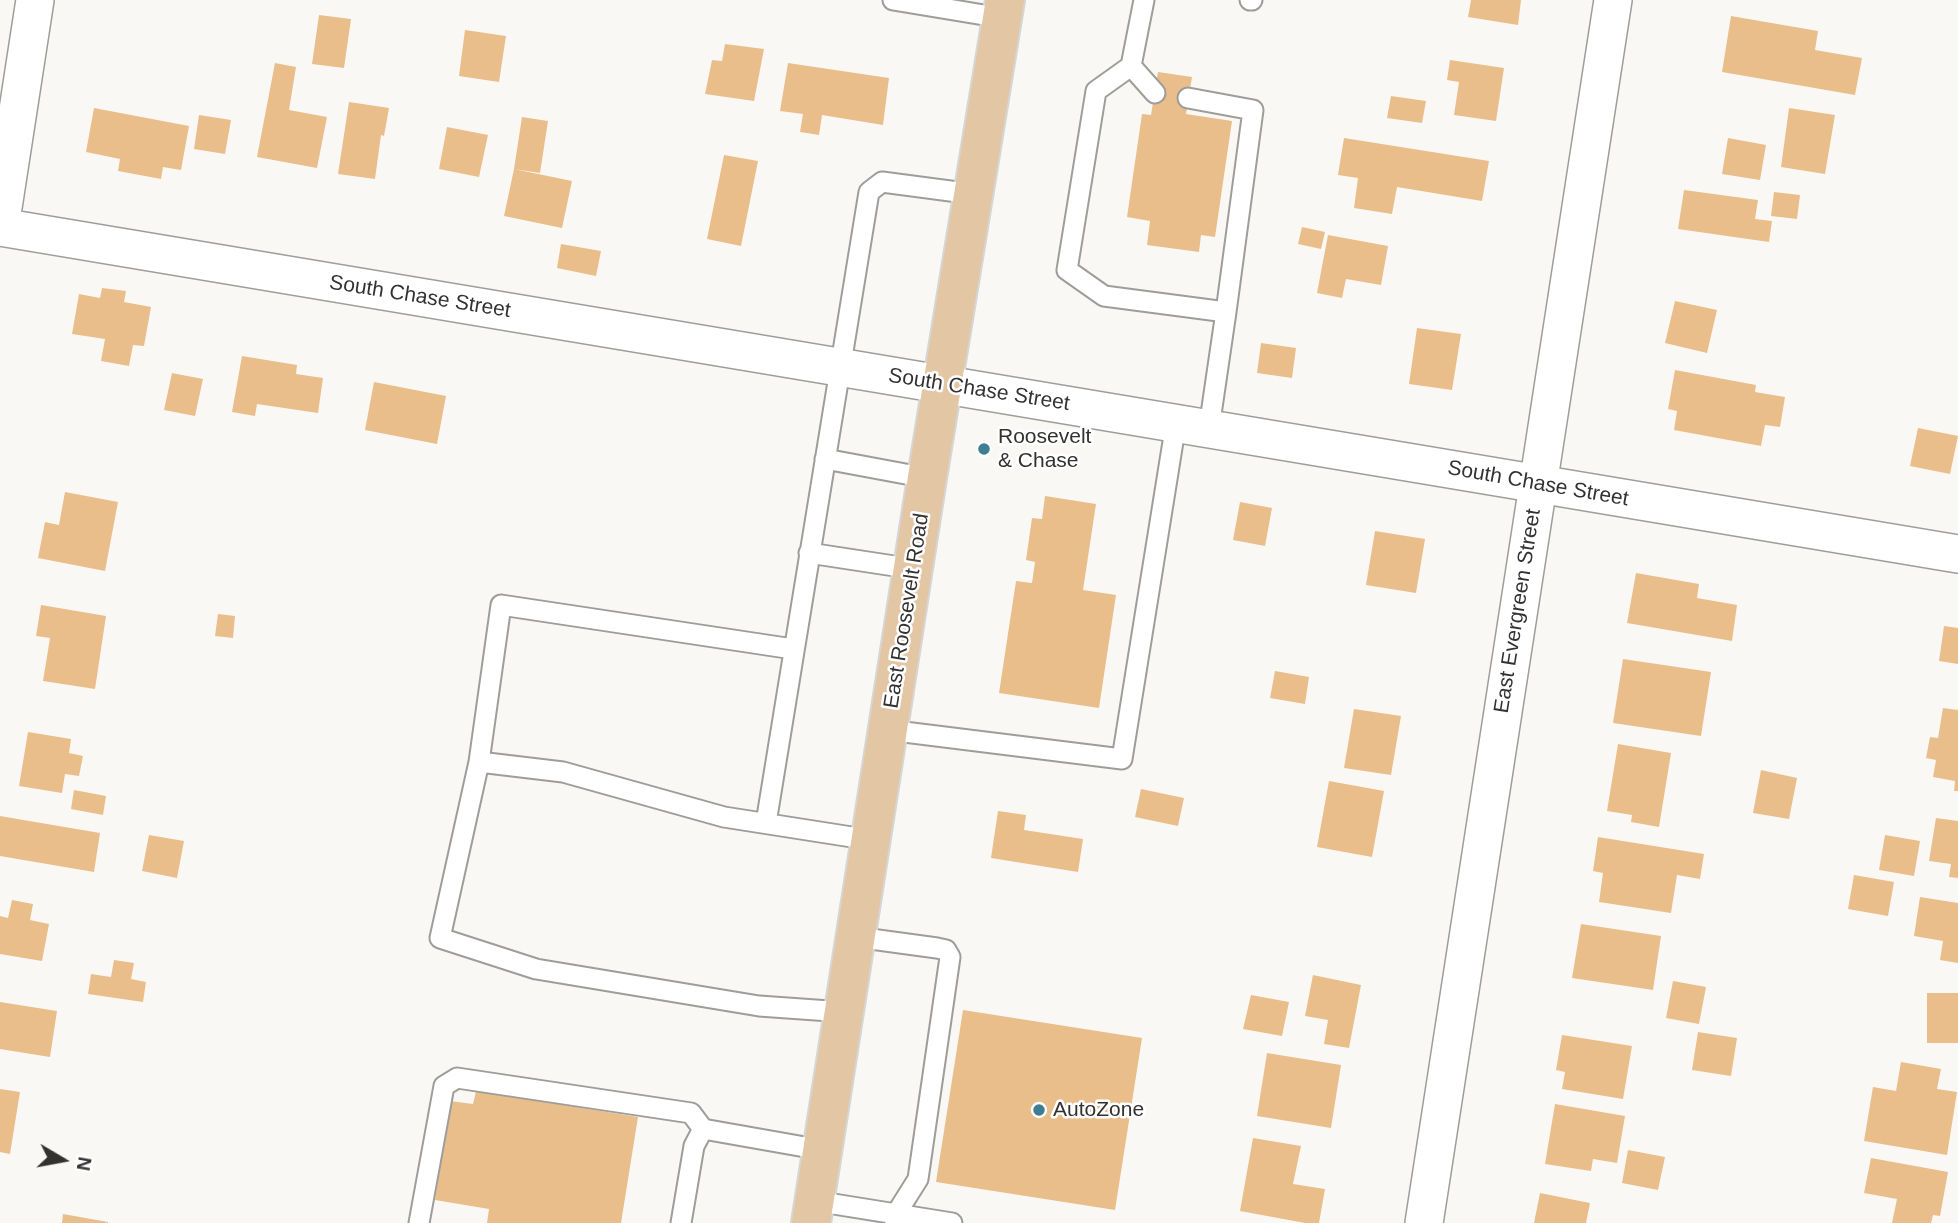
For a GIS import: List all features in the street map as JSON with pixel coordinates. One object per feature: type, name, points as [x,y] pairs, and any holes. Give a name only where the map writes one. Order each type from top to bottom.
[{"type":"main road","name":"East Roosevelt Road","points":[[813,1212],[927,478],[1004,9]]},
{"type":"street","points":[[0,227],[35,0]]},
{"type":"street","name":"East Evergreen Street","points":[[1424,1223],[1613,0]]},
{"type":"street","name":"South Chase Street","points":[[0,227],[1958,555]]},
{"type":"lane","points":[[893,0],[1004,9]]},
{"type":"lane","points":[[1144,0],[1131,66],[1096,91],[1067,270],[1104,296],[1226,312]]},
{"type":"lane","points":[[1131,66],[1155,93]]},
{"type":"lane","points":[[888,730],[1122,760],[1193,426],[1226,312],[1253,110],[1188,98]]},
{"type":"lane","points":[[766,823],[869,192],[882,182],[973,194]]},
{"type":"lane","points":[[825,459],[927,478]]},
{"type":"lane","points":[[810,553],[914,569]]},
{"type":"lane","points":[[793,649],[501,605],[479,762],[440,938],[536,969],[759,1006],[844,1012]]},
{"type":"lane","points":[[479,762],[564,772],[724,817],[871,840]]},
{"type":"lane","points":[[856,937],[946,950],[950,957],[918,1179],[896,1219]]},
{"type":"lane","points":[[419,1223],[444,1086],[457,1077],[691,1113],[704,1129],[822,1150]]},
{"type":"lane","points":[[681,1223],[694,1146],[704,1129]]},
{"type":"lane","points":[[813,1212],[952,1223]]},
{"type":"building","points":[[1471,0],[1521,0],[1518,25],[1468,17]]},
{"type":"building","points":[[319,15],[351,19],[344,68],[312,64]]},
{"type":"building","points":[[1731,16],[1818,31],[1815,50],[1862,58],[1855,95],[1722,72]]},
{"type":"building","points":[[465,30],[506,36],[499,82],[459,76]]},
{"type":"building","points":[[725,44],[764,49],[754,101],[705,94],[712,60],[722,61]]},
{"type":"building","points":[[1450,60],[1504,68],[1496,121],[1454,115],[1459,82],[1447,80]]},
{"type":"building","points":[[275,63],[296,67],[289,110],[327,117],[317,168],[257,157]]},
{"type":"building","points":[[788,63],[889,78],[883,125],[822,115],[819,135],[800,132],[803,114],[780,111]]},
{"type":"building","points":[[1158,72],[1192,77],[1186,114],[1232,121],[1215,237],[1201,235],[1199,252],[1147,245],[1150,221],[1127,217],[1142,114],[1151,115]]},
{"type":"building","points":[[1391,96],[1426,101],[1422,123],[1387,118]]},
{"type":"building","points":[[349,102],[389,108],[384,136],[381,135],[375,179],[338,174]]},
{"type":"building","points":[[94,108],[189,126],[181,170],[163,167],[161,179],[118,171],[120,159],[86,152]]},
{"type":"building","points":[[1789,108],[1835,115],[1825,174],[1781,167]]},
{"type":"building","points":[[199,115],[231,120],[225,154],[194,149]]},
{"type":"building","points":[[522,117],[548,121],[540,173],[514,169]]},
{"type":"building","points":[[447,127],[488,135],[479,177],[439,169]]},
{"type":"building","points":[[1344,138],[1489,161],[1482,201],[1397,187],[1392,214],[1354,208],[1358,178],[1338,175]]},
{"type":"building","points":[[1728,138],[1766,145],[1760,180],[1722,174]]},
{"type":"building","points":[[724,155],[758,161],[741,246],[707,239]]},
{"type":"building","points":[[514,169],[572,181],[562,228],[504,216]]},
{"type":"building","points":[[1684,190],[1758,200],[1755,219],[1772,221],[1769,242],[1678,229]]},
{"type":"building","points":[[1774,192],[1800,195],[1797,219],[1771,216]]},
{"type":"building","points":[[1302,227],[1325,232],[1321,249],[1298,244]]},
{"type":"building","points":[[1328,235],[1388,246],[1381,285],[1346,279],[1342,298],[1317,293]]},
{"type":"building","points":[[561,244],[601,251],[596,276],[557,268]]},
{"type":"building","points":[[102,288],[126,291],[124,302],[151,307],[144,346],[133,345],[129,366],[101,361],[105,339],[72,334],[79,294],[100,298]]},
{"type":"building","points":[[1675,301],[1717,310],[1707,353],[1665,343]]},
{"type":"building","points":[[1417,328],[1461,334],[1452,390],[1409,384]]},
{"type":"building","points":[[1261,343],[1296,348],[1292,378],[1257,373]]},
{"type":"building","points":[[242,356],[297,365],[296,374],[323,378],[318,413],[257,404],[255,416],[232,412]]},
{"type":"building","points":[[1675,370],[1756,385],[1755,392],[1785,397],[1780,427],[1765,425],[1761,446],[1674,430],[1677,411],[1668,409]]},
{"type":"building","points":[[172,373],[203,379],[195,416],[164,410]]},
{"type":"building","points":[[374,382],[446,396],[437,444],[365,430]]},
{"type":"building","points":[[1918,428],[1958,436],[1950,474],[1910,466]]},
{"type":"building","points":[[65,492],[118,502],[105,571],[38,558],[45,522],[59,525]]},
{"type":"building","points":[[1045,496],[1096,504],[1083,590],[1116,595],[1099,708],[999,693],[1016,581],[1032,583],[1035,562],[1026,560],[1032,518],[1042,519]]},
{"type":"building","points":[[1240,502],[1272,508],[1265,546],[1233,540]]},
{"type":"building","points":[[1375,531],[1425,539],[1416,593],[1366,585]]},
{"type":"building","points":[[1636,573],[1699,584],[1697,598],[1737,605],[1732,641],[1627,623]]},
{"type":"building","points":[[41,605],[106,616],[95,689],[43,681],[50,638],[36,636]]},
{"type":"building","points":[[218,614],[235,616],[233,638],[215,636]]},
{"type":"building","points":[[1944,626],[1958,628],[1958,664],[1939,661]]},
{"type":"building","points":[[1623,659],[1711,672],[1701,736],[1613,723]]},
{"type":"building","points":[[1275,671],[1309,677],[1305,704],[1270,698]]},
{"type":"building","points":[[1943,708],[1958,710],[1958,791],[1954,791],[1955,781],[1933,777],[1936,760],[1926,758],[1930,737],[1938,738]]},
{"type":"building","points":[[1354,709],[1401,716],[1391,775],[1344,768]]},
{"type":"building","points":[[28,732],[71,739],[69,753],[83,756],[79,776],[65,774],[62,793],[19,786]]},
{"type":"building","points":[[1618,744],[1671,753],[1659,827],[1631,822],[1632,815],[1607,811]]},
{"type":"building","points":[[1761,770],[1797,778],[1789,819],[1753,813]]},
{"type":"building","points":[[1329,781],[1384,791],[1372,857],[1317,847]]},
{"type":"building","points":[[1141,789],[1184,798],[1178,826],[1135,817]]},
{"type":"building","points":[[74,790],[106,796],[103,815],[71,809]]},
{"type":"building","points":[[998,811],[1026,815],[1024,830],[1083,839],[1078,872],[991,858]]},
{"type":"building","points":[[0,816],[100,833],[94,872],[0,856]]},
{"type":"building","points":[[1936,818],[1958,821],[1958,878],[1949,877],[1951,864],[1929,861]]},
{"type":"building","points":[[149,835],[184,841],[177,878],[142,871]]},
{"type":"building","points":[[1885,835],[1920,841],[1914,876],[1879,870]]},
{"type":"building","points":[[1598,837],[1704,854],[1700,879],[1677,875],[1671,913],[1599,902],[1603,873],[1593,871]]},
{"type":"building","points":[[1854,875],[1894,882],[1888,916],[1848,909]]},
{"type":"building","points":[[1920,897],[1958,903],[1958,963],[1940,960],[1943,941],[1914,936]]},
{"type":"building","points":[[12,900],[33,904],[30,920],[49,924],[42,961],[0,954],[0,916],[8,918]]},
{"type":"building","points":[[1581,924],[1661,936],[1653,990],[1572,978]]},
{"type":"building","points":[[114,960],[134,963],[131,979],[146,982],[143,1002],[88,994],[91,974],[111,977]]},
{"type":"building","points":[[1313,975],[1361,985],[1349,1048],[1324,1044],[1328,1020],[1305,1016]]},
{"type":"building","points":[[1673,981],[1706,987],[1699,1024],[1666,1018]]},
{"type":"building","points":[[1927,993],[1958,993],[1958,1043],[1927,1043]]},
{"type":"building","points":[[1251,995],[1289,1002],[1282,1036],[1243,1029]]},
{"type":"building","points":[[0,1002],[57,1011],[50,1057],[0,1049]]},
{"type":"building","name":"AutoZone","points":[[963,1010],[1142,1038],[1115,1210],[936,1182]]},
{"type":"building","points":[[1698,1032],[1737,1038],[1731,1076],[1692,1070]]},
{"type":"building","points":[[1562,1035],[1632,1046],[1623,1099],[1562,1089],[1565,1072],[1556,1070]]},
{"type":"building","points":[[1267,1053],[1341,1065],[1331,1128],[1257,1116]]},
{"type":"building","points":[[1901,1062],[1941,1069],[1937,1089],[1957,1092],[1947,1155],[1864,1141],[1873,1087],[1896,1091]]},
{"type":"building","points":[[0,1089],[20,1092],[10,1154],[0,1152]]},
{"type":"building","points":[[476,1091],[638,1117],[621,1223],[487,1223],[489,1209],[435,1200],[450,1101],[473,1104]]},
{"type":"building","points":[[1555,1104],[1625,1116],[1617,1163],[1593,1159],[1591,1171],[1545,1164]]},
{"type":"building","points":[[1253,1138],[1301,1146],[1293,1184],[1325,1189],[1319,1223],[1305,1223],[1240,1211]]},
{"type":"building","points":[[1628,1150],[1665,1157],[1658,1190],[1622,1183]]},
{"type":"building","points":[[1871,1158],[1948,1172],[1940,1216],[1933,1215],[1931,1223],[1892,1223],[1897,1199],[1864,1193]]},
{"type":"building","points":[[1540,1193],[1590,1203],[1586,1223],[1534,1223]]},
{"type":"building","points":[[63,1214],[108,1222],[108,1223],[62,1223]]},
{"type":"place","name":"Roosevelt & Chase","points":[[984,449]]},
{"type":"place","name":"AutoZone","points":[[1039,1110]]}]
